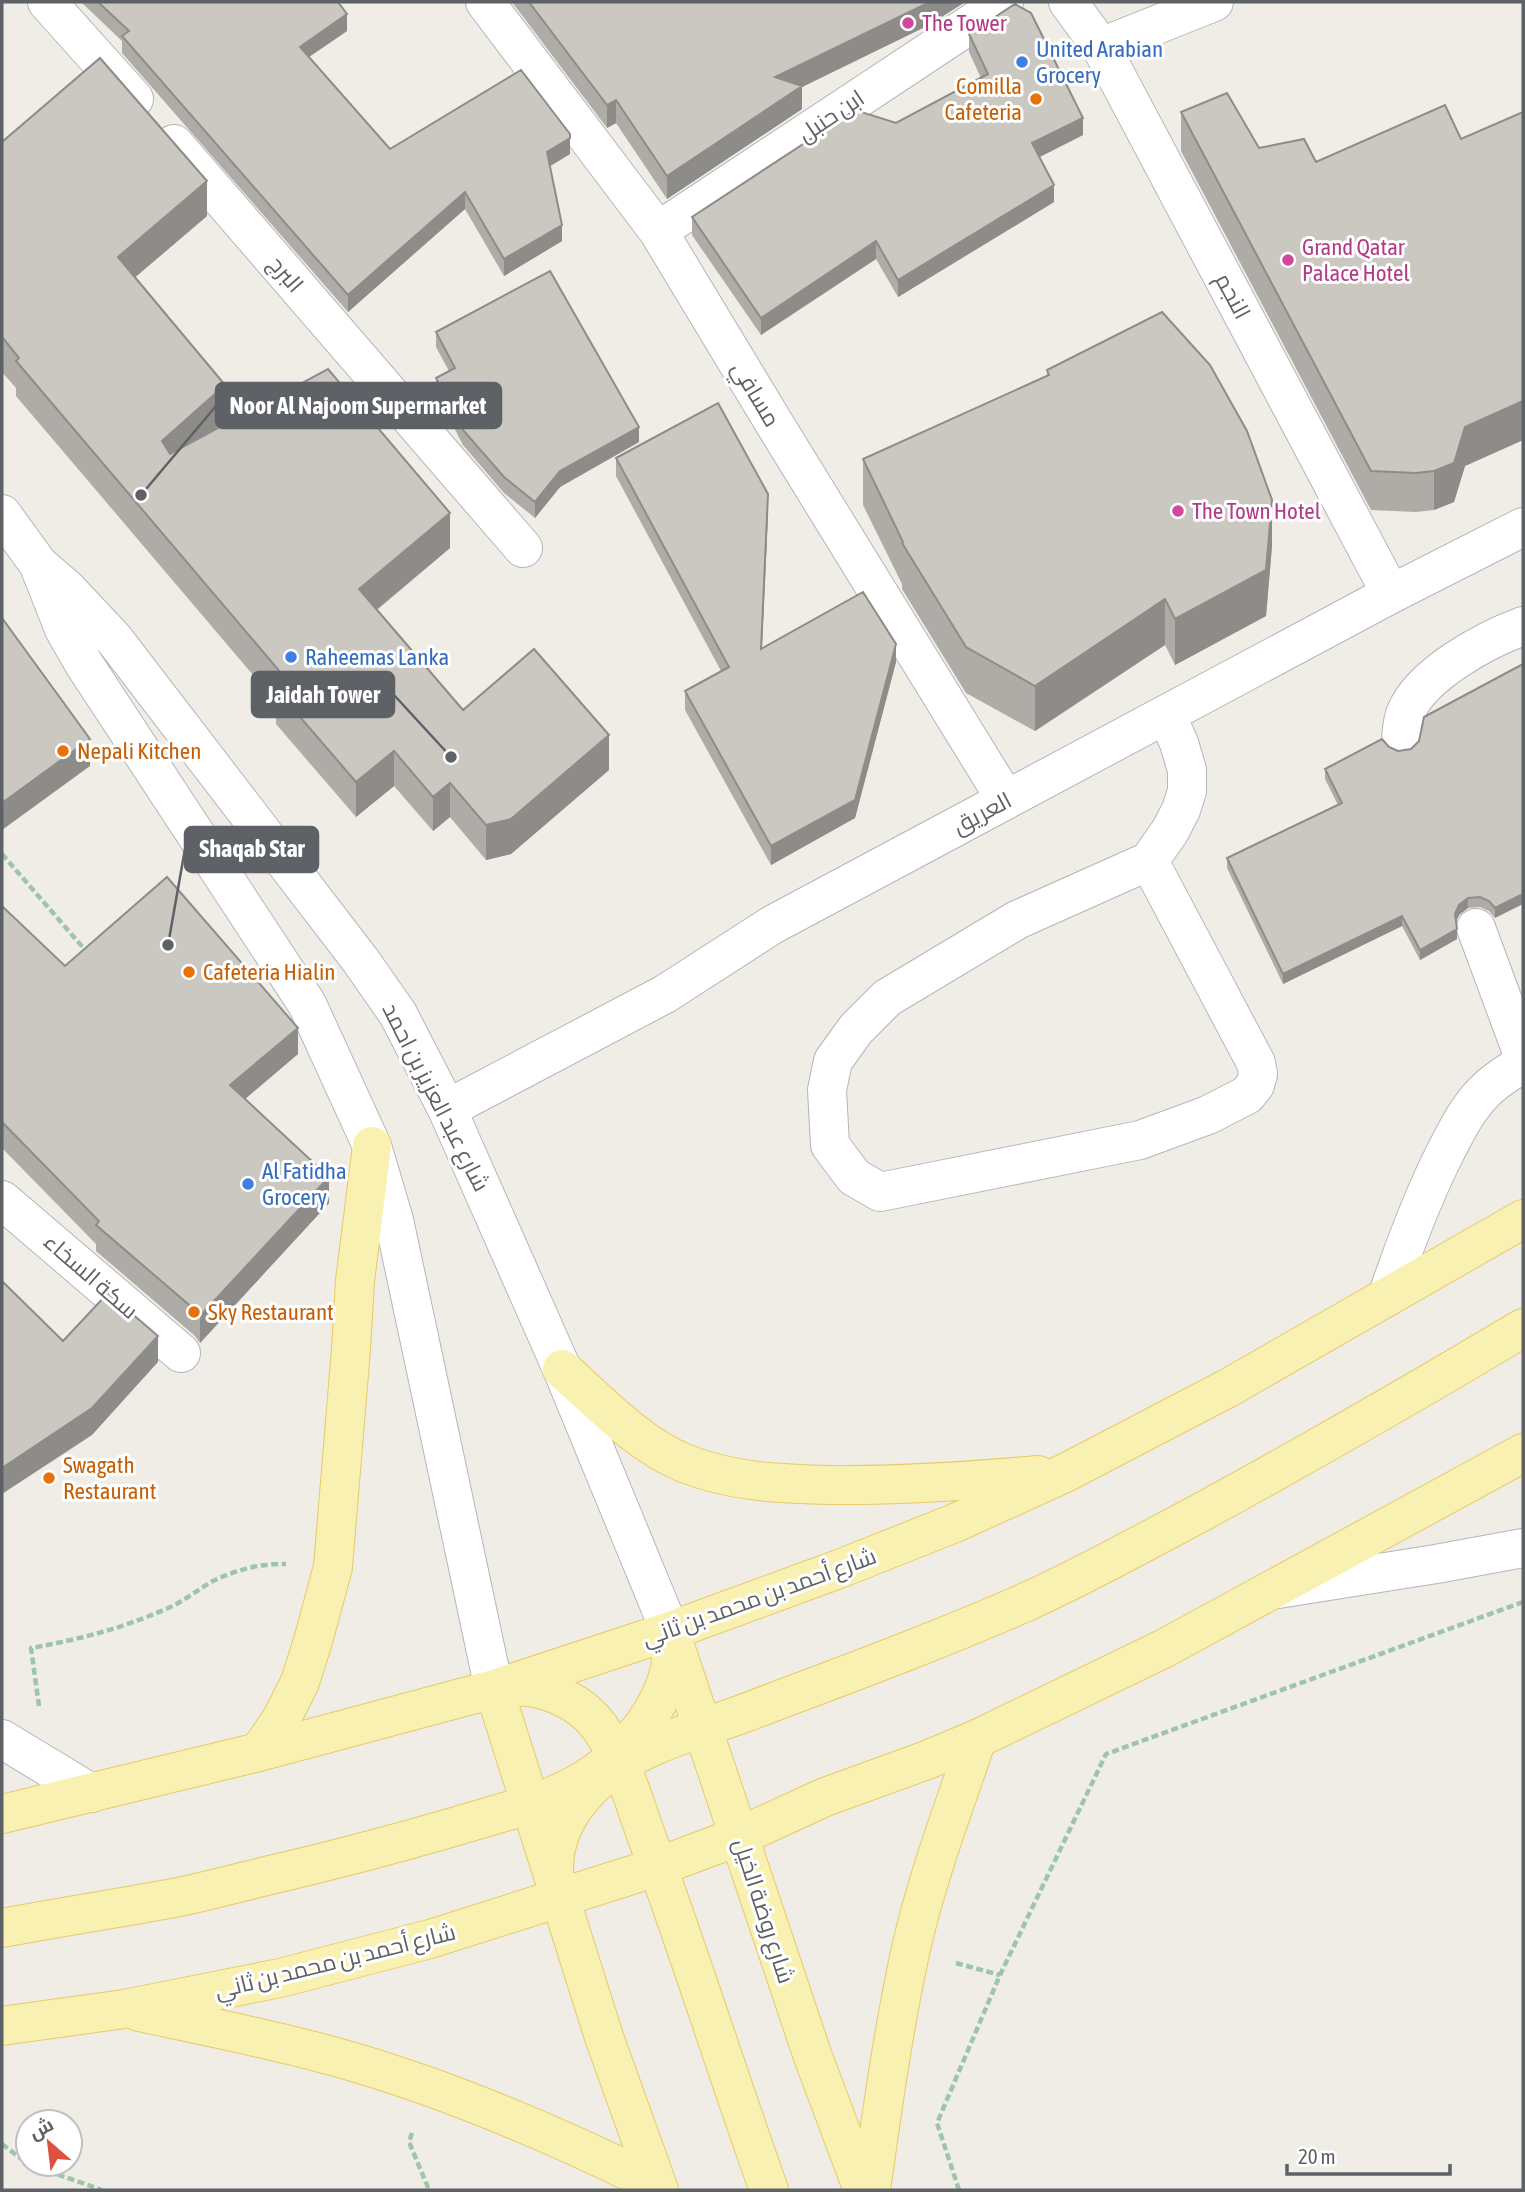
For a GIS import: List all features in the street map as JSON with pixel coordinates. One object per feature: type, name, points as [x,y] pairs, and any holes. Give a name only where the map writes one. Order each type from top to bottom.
[{"type":"main road","points":[[259,1752],[282,1718],[300,1682],[333,1567],[355,1281],[372,1146]]},
{"type":"main road","name":"شارع أحمد بن محمد بن ثاني","points":[[2,1814],[259,1752],[494,1689],[670,1631],[904,1544],[1065,1473],[1228,1388],[1523,1219]]},
{"type":"main road","points":[[2,1928],[182,1896],[404,1842],[566,1790],[618,1761],[914,1648],[1027,1601],[1303,1457],[1523,1328]]},
{"type":"main road","points":[[562,1369],[658,1450],[683,1463],[735,1479],[807,1485],[873,1486],[1065,1473]]},
{"type":"main road","name":"شارع أحمد بن محمد بن ثاني","points":[[2,2026],[124,2009],[280,1979],[430,1939],[560,1899],[740,1836],[825,1797],[928,1760],[977,1739],[1165,1648],[1523,1453]]},
{"type":"main road","points":[[560,1899],[553,1873],[560,1830],[578,1803],[618,1761],[640,1731],[662,1693],[670,1668],[670,1631]]},
{"type":"main road","name":"شارع روضة الخيل","points":[[670,1631],[812,2054],[863,2190]]},
{"type":"main road","points":[[658,2188],[604,2037],[494,1689],[531,1687],[562,1697],[591,1717],[603,1731],[618,1761],[657,1867],[769,2190]]},
{"type":"main road","points":[[871,2190],[884,2089],[911,1951],[937,1858],[977,1739]]},
{"type":"main road","points":[[124,2009],[230,2031],[349,2061],[427,2087],[540,2131],[658,2188]]},
{"type":"street","name":"البرج","points":[[47,2],[156,123],[523,548]]},
{"type":"street","name":"مسافي","points":[[485,2],[659,231],[1006,800]]},
{"type":"street","name":"ابن حنبل","points":[[659,231],[1004,2]]},
{"type":"street","name":"النجم","points":[[1068,2],[1101,47],[1391,594]]},
{"type":"street","points":[[1101,47],[1214,2]]},
{"type":"street","name":"شارع عبد العزيز بن احمد","points":[[2,514],[39,565],[67,589],[114,639],[398,1014],[447,1109],[562,1369],[670,1631]]},
{"type":"street","name":"العريق","points":[[447,1109],[665,994],[772,925],[1391,594],[1523,527]]},
{"type":"street","name":"شارع عبد العزيز بن احمد","points":[[39,565],[53,604],[84,664],[307,1004],[372,1146],[394,1220],[494,1689]]},
{"type":"street","points":[[1401,739],[1405,713],[1421,686],[1503,633],[1523,626]]},
{"type":"street","points":[[1149,861],[1256,1063],[1258,1074],[1255,1085],[1247,1095],[1209,1115],[1140,1140],[880,1192],[854,1177],[830,1145],[827,1090],[833,1061],[856,1028],[887,998],[1017,920],[1149,861],[1170,831],[1181,810],[1186,791],[1188,770],[1166,714]]},
{"type":"street","points":[[1476,928],[1523,1055]]},
{"type":"street","points":[[1388,1297],[1425,1194],[1458,1127],[1486,1089],[1523,1063]]},
{"type":"street","name":"سكة السخاء","points":[[2,1200],[181,1353]]},
{"type":"street","name":"شارع أحمد بن محمد بن ثاني","points":[[1272,1590],[1523,1548]]},
{"type":"street","points":[[2,1738],[91,1793]]},
{"type":"path","points":[[2,854],[90,955]]},
{"type":"path","points":[[27,1705],[39,1707],[31,1648],[78,1640],[124,1627],[171,1607],[214,1581],[243,1569],[272,1563],[333,1567]]},
{"type":"path","points":[[959,2190],[937,2123],[1000,1975],[1106,1754],[1523,1602]]},
{"type":"path","points":[[410,2142],[429,2190]]},
{"type":"path","points":[[68,2178],[102,2190]]},
{"type":"building","points":[[98,2],[338,2],[347,14],[300,47],[390,149],[521,70],[570,134],[570,138],[547,152],[562,225],[504,259],[465,192],[348,295],[122,36],[129,31]]},
{"type":"building","points":[[529,2],[930,2],[775,77],[802,86],[667,176],[616,100],[607,105]]},
{"type":"building","points":[[1015,4],[1031,13],[1083,118],[1032,143],[1054,185],[898,280],[876,241],[761,318],[692,217],[855,110],[896,123],[988,74],[969,34]]},
{"type":"building","points":[[100,58],[207,181],[118,257],[225,385],[162,441],[170,454],[328,369],[450,513],[359,589],[463,710],[534,649],[609,735],[511,819],[486,825],[450,783],[433,797],[394,751],[356,782],[276,689],[287,680],[16,361],[19,358],[2,337],[2,142]]},
{"type":"building","points":[[1227,93],[1259,148],[1304,139],[1316,162],[1445,105],[1461,139],[1523,112],[1523,401],[1465,427],[1454,463],[1434,471],[1416,473],[1371,471],[1181,112]]},
{"type":"building","points":[[550,271],[639,427],[560,471],[535,502],[504,477],[463,430],[436,378],[455,368],[436,332]]},
{"type":"building","points":[[1162,312],[1210,365],[1247,431],[1272,500],[1266,570],[1175,619],[1165,599],[1035,686],[966,647],[902,543],[863,459],[1049,375],[1047,370]]},
{"type":"building","points":[[718,403],[768,494],[761,649],[863,592],[896,644],[855,800],[771,846],[685,691],[729,667],[616,458]]},
{"type":"building","points":[[2,618],[90,739],[2,803]]},
{"type":"building","points":[[1523,664],[1523,894],[1495,908],[1480,897],[1468,898],[1459,905],[1455,914],[1457,929],[1420,950],[1402,916],[1283,974],[1227,858],[1342,803],[1325,769],[1382,739],[1389,747],[1398,751],[1411,749],[1419,741],[1424,717]]},
{"type":"building","points":[[167,877],[298,1028],[230,1085],[329,1177],[200,1316],[96,1225],[99,1221],[2,1122],[2,906],[65,966]]},
{"type":"building","points":[[2,1281],[63,1341],[108,1293],[158,1336],[92,1408],[2,1468]]},
{"type":"place","name":"The Tower","points":[[908,23]]},
{"type":"place","name":"United Arabian Grocery","points":[[1022,62]]},
{"type":"place","name":"Comilla Cafeteria","points":[[1036,99]]},
{"type":"place","name":"Grand Qatar Palace Hotel","points":[[1288,260]]},
{"type":"place","name":"Noor Al Najoom Supermarket","points":[[141,495]]},
{"type":"place","name":"The Town Hotel","points":[[1178,511]]},
{"type":"place","name":"Raheemas Lanka","points":[[291,657]]},
{"type":"place","name":"Nepali Kitchen","points":[[63,751]]},
{"type":"place","name":"Jaidah Tower","points":[[451,757]]},
{"type":"place","name":"Shaqab Star","points":[[168,945]]},
{"type":"place","name":"Cafeteria Hialin","points":[[189,972]]},
{"type":"place","name":"Al Fatidha Grocery","points":[[248,1184]]},
{"type":"place","name":"Sky Restaurant","points":[[194,1312]]},
{"type":"place","name":"Swagath Restaurant","points":[[49,1478]]}]
